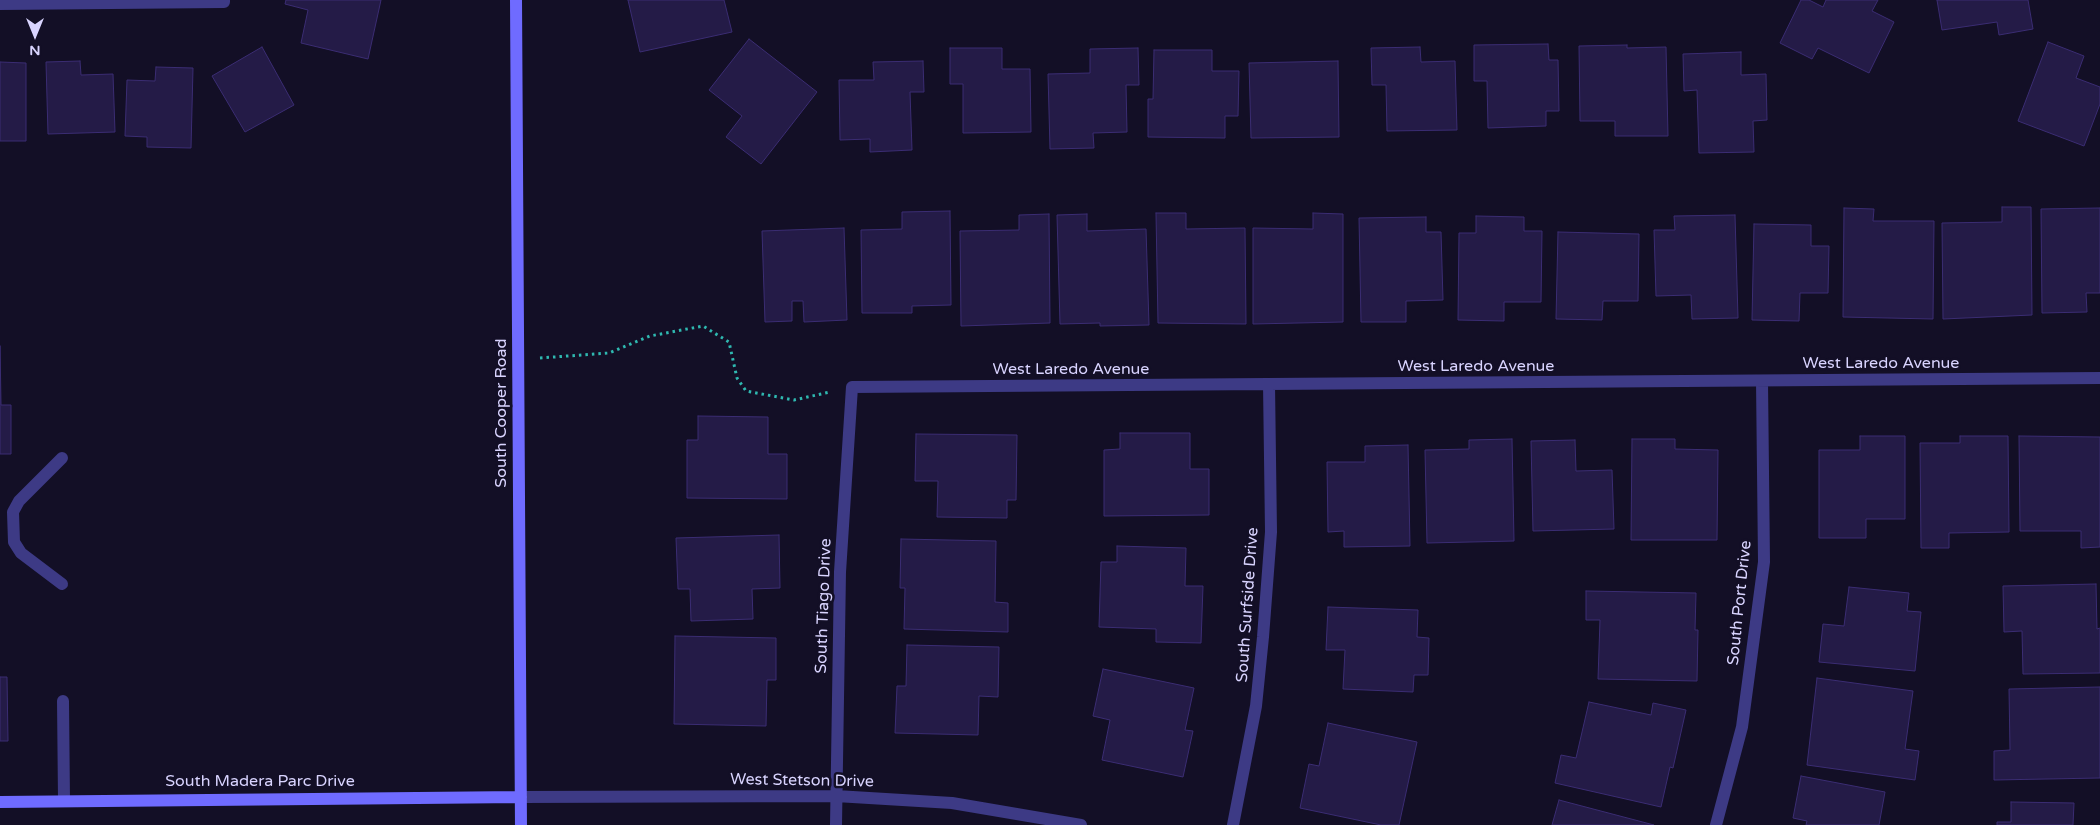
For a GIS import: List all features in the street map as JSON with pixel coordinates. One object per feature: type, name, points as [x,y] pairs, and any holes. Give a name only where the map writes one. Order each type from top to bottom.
[{"type":"main road","name":"South Cooper Road","points":[[516,0],[521,825]]},
{"type":"main road","name":"South Madera Parc Drive","points":[[0,802],[521,797]]},
{"type":"street","points":[[0,4],[224,1]]},
{"type":"street","name":"West Laredo Avenue","points":[[852,388],[2100,378]]},
{"type":"street","name":"South Port Drive","points":[[1716,825],[1742,726],[1764,562],[1762,381]]},
{"type":"street","name":"South Surfside Drive","points":[[1233,825],[1256,706],[1264,637],[1271,532],[1270,384]]},
{"type":"street","name":"South Tiago Drive","points":[[836,825],[840,572],[852,388]]},
{"type":"street","points":[[62,458],[19,501],[13,512],[14,542],[21,553],[62,584]]},
{"type":"street","points":[[63,700],[64,800]]},
{"type":"street","name":"West Stetson Drive","points":[[521,797],[836,796],[952,803],[1081,825]]},
{"type":"path","points":[[518,359],[609,353],[650,336],[703,326],[728,342],[737,378],[746,391],[794,400],[852,388]]},
{"type":"building","points":[[286,0],[381,0],[368,59],[301,43],[308,10],[285,4]]},
{"type":"building","points":[[628,0],[724,0],[732,32],[640,52]]},
{"type":"building","points":[[1801,0],[1809,0],[1823,7],[1826,0],[1878,0],[1872,11],[1894,22],[1869,73],[1818,48],[1812,59],[1780,43]]},
{"type":"building","points":[[1937,0],[2028,0],[2033,29],[1999,35],[1997,22],[1942,30]]},
{"type":"building","points":[[749,39],[817,92],[761,164],[726,137],[742,116],[709,90]]},
{"type":"building","points":[[2048,42],[2084,56],[2076,78],[2100,87],[2100,104],[2084,146],[2018,121]]},
{"type":"building","points":[[1548,44],[1549,60],[1558,60],[1559,111],[1546,111],[1546,126],[1488,128],[1487,81],[1474,81],[1474,45]]},
{"type":"building","points":[[1627,45],[1627,48],[1666,47],[1668,136],[1615,136],[1615,121],[1580,121],[1579,46]]},
{"type":"building","points":[[262,47],[294,105],[245,132],[212,76]]},
{"type":"building","points":[[1420,47],[1421,62],[1455,61],[1457,130],[1387,131],[1386,85],[1372,85],[1371,48]]},
{"type":"building","points":[[950,48],[1002,48],[1002,69],[1030,69],[1031,132],[963,133],[963,84],[950,84]]},
{"type":"building","points":[[1138,48],[1139,85],[1126,85],[1127,132],[1093,133],[1094,148],[1050,149],[1048,74],[1090,73],[1090,49]]},
{"type":"building","points":[[1154,50],[1212,50],[1212,71],[1239,71],[1238,116],[1225,116],[1225,138],[1148,137],[1148,99],[1153,99]]},
{"type":"building","points":[[1741,52],[1741,75],[1766,74],[1767,120],[1753,121],[1754,152],[1699,153],[1697,90],[1684,91],[1683,54]]},
{"type":"building","points":[[80,61],[81,75],[113,74],[115,132],[48,134],[46,62]]},
{"type":"building","points":[[923,61],[924,92],[910,92],[912,150],[870,152],[870,139],[840,140],[839,80],[874,80],[873,62]]},
{"type":"building","points":[[1338,61],[1339,137],[1251,138],[1249,63]]},
{"type":"building","points":[[0,62],[26,63],[26,141],[0,141]]},
{"type":"building","points":[[156,67],[193,68],[191,148],[147,147],[147,137],[125,136],[127,80],[155,81]]},
{"type":"building","points":[[2002,207],[2031,207],[2032,315],[1943,319],[1942,223],[2002,222]]},
{"type":"building","points":[[1844,208],[1874,209],[1873,221],[1934,221],[1933,319],[1843,317]]},
{"type":"building","points":[[2100,208],[2100,293],[2086,293],[2087,312],[2042,313],[2041,209]]},
{"type":"building","points":[[950,211],[951,305],[912,306],[912,313],[862,313],[861,230],[902,229],[902,212]]},
{"type":"building","points":[[1156,213],[1186,213],[1186,229],[1245,228],[1246,324],[1158,323]]},
{"type":"building","points":[[1313,213],[1343,214],[1343,322],[1253,324],[1253,228],[1313,229]]},
{"type":"building","points":[[1049,214],[1050,323],[961,326],[960,231],[1019,230],[1019,215]]},
{"type":"building","points":[[1087,214],[1087,231],[1146,229],[1149,325],[1100,326],[1100,323],[1060,324],[1057,215]]},
{"type":"building","points":[[1735,215],[1738,318],[1692,319],[1691,295],[1656,296],[1654,230],[1675,230],[1674,216]]},
{"type":"building","points":[[1476,216],[1524,217],[1524,231],[1542,231],[1541,302],[1504,302],[1504,321],[1458,320],[1459,233],[1476,233]]},
{"type":"building","points":[[1426,217],[1426,232],[1441,232],[1443,300],[1406,301],[1406,322],[1361,322],[1359,218]]},
{"type":"building","points":[[1754,224],[1811,225],[1811,246],[1829,246],[1828,293],[1800,293],[1799,321],[1752,320]]},
{"type":"building","points":[[844,228],[847,320],[804,322],[803,301],[792,301],[792,321],[765,322],[762,231]]},
{"type":"building","points":[[1558,232],[1639,234],[1638,301],[1603,301],[1602,320],[1556,319]]},
{"type":"building","points":[[0,346],[1,405],[11,405],[11,454],[0,454]]},
{"type":"building","points":[[698,416],[768,417],[768,454],[787,454],[787,499],[687,498],[687,440],[698,440]]},
{"type":"building","points":[[1120,433],[1190,433],[1190,469],[1209,469],[1209,515],[1104,516],[1104,450],[1120,449]]},
{"type":"building","points":[[916,434],[1017,435],[1016,500],[1007,500],[1007,518],[937,517],[938,481],[915,481]]},
{"type":"building","points":[[1860,436],[1905,436],[1905,519],[1866,519],[1866,538],[1819,538],[1819,450],[1860,450]]},
{"type":"building","points":[[1960,436],[2008,436],[2009,532],[1949,533],[1949,548],[1921,548],[1920,443],[1960,443]]},
{"type":"building","points":[[2019,436],[2100,437],[2100,547],[2081,548],[2081,531],[2020,531]]},
{"type":"building","points":[[1512,439],[1514,541],[1427,543],[1425,450],[1469,449],[1469,440]]},
{"type":"building","points":[[1632,439],[1675,439],[1675,449],[1718,450],[1717,540],[1631,540]]},
{"type":"building","points":[[1575,440],[1576,471],[1612,470],[1614,529],[1533,531],[1531,441]]},
{"type":"building","points":[[1408,445],[1410,546],[1344,547],[1344,531],[1328,532],[1327,462],[1365,462],[1365,446]]},
{"type":"building","points":[[779,535],[780,588],[752,589],[753,619],[691,621],[690,589],[678,589],[676,538]]},
{"type":"building","points":[[901,539],[996,541],[995,602],[1008,603],[1008,632],[904,629],[905,588],[900,588]]},
{"type":"building","points":[[1117,546],[1186,548],[1185,586],[1203,586],[1201,643],[1156,642],[1156,629],[1099,627],[1101,562],[1117,562]]},
{"type":"building","points":[[2096,584],[2097,629],[2100,628],[2100,673],[2023,674],[2022,631],[2004,632],[2003,586]]},
{"type":"building","points":[[1849,587],[1909,593],[1907,611],[1921,612],[1915,671],[1819,662],[1823,624],[1844,626]]},
{"type":"building","points":[[1586,591],[1696,593],[1695,630],[1698,630],[1697,681],[1598,679],[1600,620],[1586,620]]},
{"type":"building","points":[[1328,607],[1418,610],[1417,637],[1429,638],[1428,675],[1414,675],[1413,692],[1343,689],[1345,650],[1326,650]]},
{"type":"building","points":[[675,636],[776,638],[776,680],[767,680],[766,726],[674,724]]},
{"type":"building","points":[[907,645],[999,647],[998,697],[979,696],[978,735],[895,733],[897,686],[906,686]]},
{"type":"building","points":[[1103,669],[1194,688],[1185,730],[1193,731],[1183,777],[1102,760],[1110,720],[1093,716]]},
{"type":"building","points":[[0,677],[7,677],[8,741],[0,741]]},
{"type":"building","points":[[1817,678],[1913,691],[1905,749],[1919,751],[1915,780],[1807,765]]},
{"type":"building","points":[[2100,687],[2100,778],[1994,780],[1994,751],[2010,750],[2009,689]]},
{"type":"building","points":[[1589,702],[1651,715],[1653,703],[1686,710],[1673,768],[1670,767],[1661,807],[1555,783],[1561,755],[1576,758]]},
{"type":"building","points":[[1328,723],[1417,742],[1399,825],[1381,825],[1300,808],[1309,764],[1319,766]]},
{"type":"building","points":[[1801,776],[1885,792],[1879,825],[1806,825],[1807,821],[1793,818]]},
{"type":"building","points":[[1559,800],[1654,825],[1552,825]]},
{"type":"building","points":[[2011,802],[2074,803],[2073,825],[1997,825],[1997,822],[2011,822]]}]
